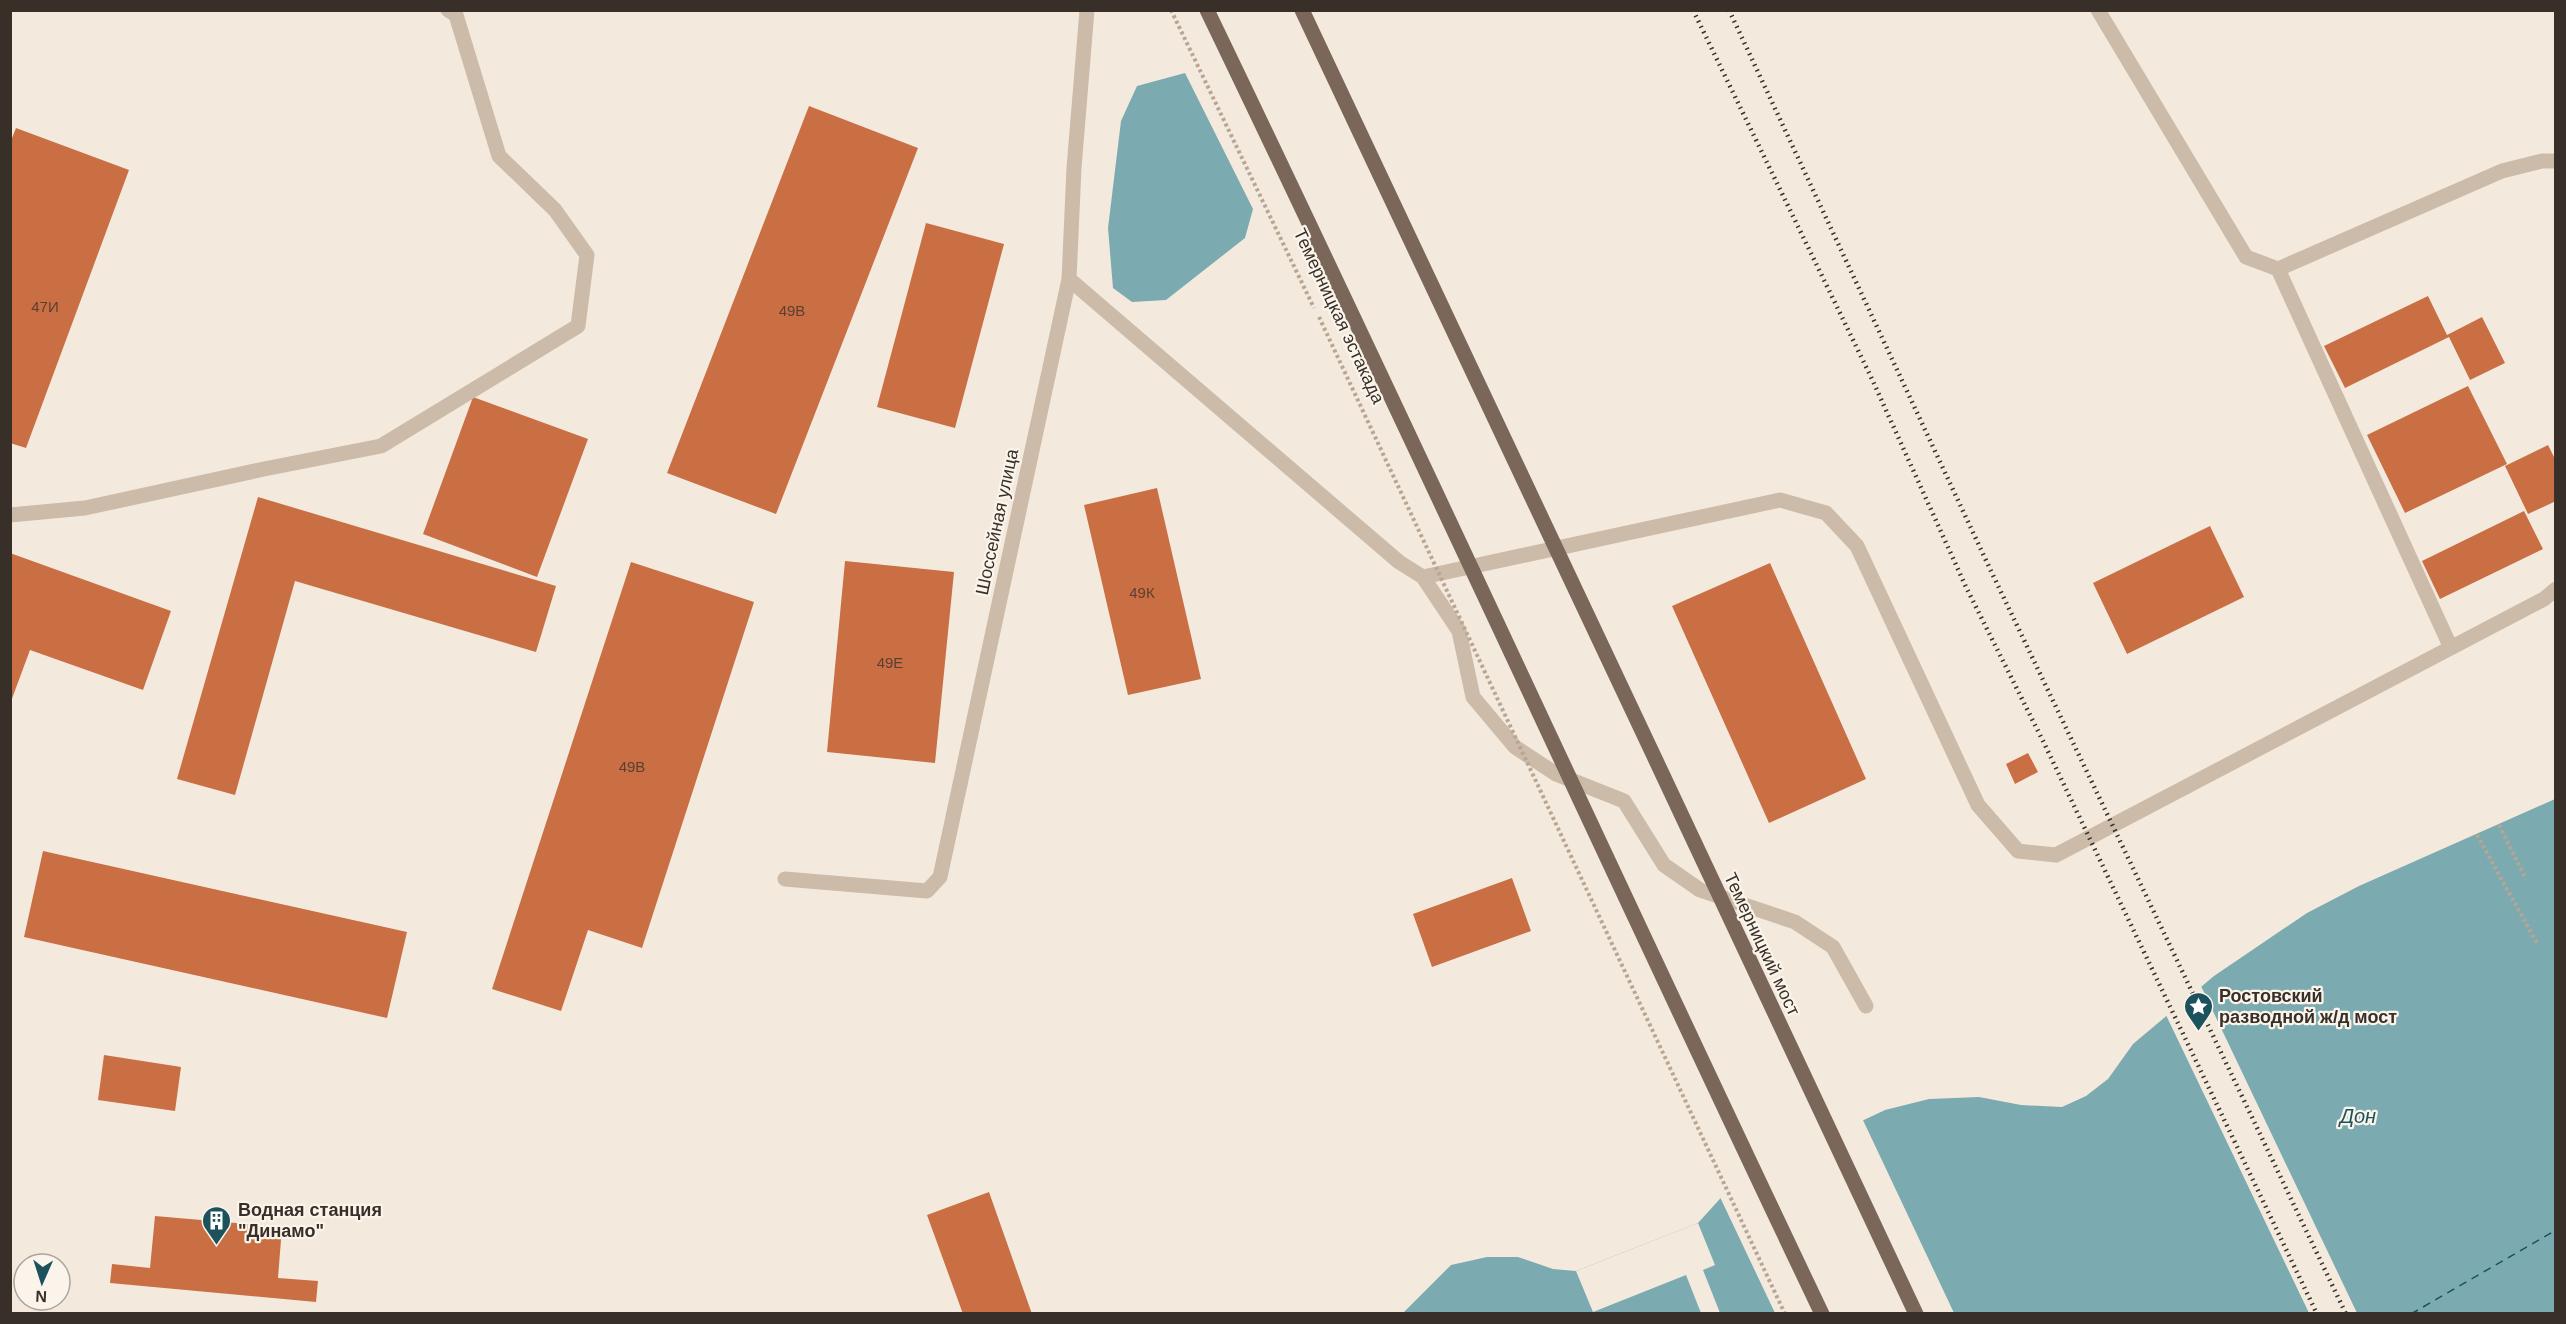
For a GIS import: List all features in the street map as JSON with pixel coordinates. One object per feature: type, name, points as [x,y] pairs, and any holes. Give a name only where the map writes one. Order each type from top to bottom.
[{"type":"main road","name":"Темерницкая эстакада","points":[[1207,10],[1345,296],[1822,1314]]},
{"type":"main road","name":"Темерницкий мост","points":[[1302,10],[1418,251],[1916,1314]]},
{"type":"street","points":[[10,515],[85,508],[381,446],[579,326],[587,255],[555,210],[499,156],[456,15],[448,10]]},
{"type":"street","name":"Шоссейная улица","points":[[785,879],[927,891],[940,878],[1069,279],[1074,168],[1087,10]]},
{"type":"street","points":[[2098,10],[2246,257],[2278,269],[2502,171],[2542,161],[2556,161]]},
{"type":"street","points":[[2278,269],[2451,648]]},
{"type":"street","points":[[1069,279],[1399,562],[1423,577],[1459,632],[1473,697],[1515,747],[1556,774],[1624,801],[1664,865],[1700,890],[1795,922],[1833,947],[1866,1006]]},
{"type":"street","points":[[1423,577],[1780,500],[1826,513],[1857,546],[1978,805],[2018,851],[2056,855],[2544,599],[2556,589]]},
{"type":"path","name":"Темерницкая эстакада","points":[[1171,10],[1311,302],[1785,1314]]},
{"type":"path","points":[[2499,825],[2526,879]]},
{"type":"path","points":[[2477,835],[2538,945]]},
{"type":"water","points":[[1185,73],[1253,209],[1245,238],[1166,300],[1132,302],[1113,288],[1108,228],[1121,121],[1137,86]]},
{"type":"water","name":"Дон","points":[[2555,799],[2555,1313],[1402,1314],[1451,1265],[1487,1257],[1518,1257],[1553,1269],[1576,1271],[1698,1223],[1737,1180],[1885,1110],[1929,1099],[1979,1097],[2021,1105],[2062,1107],[2086,1096],[2108,1079],[2133,1044],[2214,976],[2307,913],[2359,886]]},
{"type":"pier","points":[[2200,984],[2357,1313],[2309,1313],[2165,1013]]},
{"type":"pier","points":[[1862,1118],[1954,1313],[1775,1313],[1719,1195],[1736,1178]]},
{"type":"pier","points":[[1698,1223],[1715,1265],[1703,1270],[1720,1313],[1701,1313],[1686,1275],[1593,1312],[1576,1271]]},
{"type":"building","points":[[809,106],[918,148],[776,514],[667,473]]},
{"type":"building","points":[[16,128],[129,170],[26,448],[10,443],[10,143]]},
{"type":"building","points":[[926,223],[1004,244],[955,428],[877,407]]},
{"type":"building","points":[[2428,296],[2447,335],[2482,317],[2505,363],[2470,380],[2449,337],[2345,388],[2324,346]]},
{"type":"building","points":[[2468,386],[2507,464],[2405,513],[2367,435]]},
{"type":"building","points":[[473,397],[588,439],[537,577],[423,534]]},
{"type":"building","points":[[2548,445],[2556,461],[2556,501],[2528,514],[2505,466]]},
{"type":"building","points":[[1157,488],[1201,679],[1128,695],[1084,505]]},
{"type":"building","points":[[258,497],[556,586],[536,652],[295,581],[235,795],[177,779]]},
{"type":"building","points":[[2524,511],[2543,549],[2440,599],[2422,561]]},
{"type":"building","points":[[2210,526],[2244,597],[2127,654],[2093,583]]},
{"type":"building","points":[[10,553],[171,611],[143,690],[30,650],[10,704]]},
{"type":"building","points":[[845,561],[954,572],[935,763],[827,752]]},
{"type":"building","points":[[631,562],[754,602],[642,948],[588,930],[561,1011],[492,989]]},
{"type":"building","points":[[1770,563],[1866,779],[1769,823],[1672,606]]},
{"type":"building","points":[[2028,753],[2038,772],[2015,784],[2006,764]]},
{"type":"building","points":[[43,851],[407,932],[387,1018],[24,937]]},
{"type":"building","points":[[1512,878],[1531,931],[1432,967],[1413,914]]},
{"type":"building","points":[[104,1055],[181,1067],[175,1111],[98,1100]]},
{"type":"building","points":[[989,1192],[1032,1314],[963,1314],[927,1215]]},
{"type":"building","name":"Водная станция \"Динамо\"","points":[[155,1216],[282,1227],[278,1278],[318,1281],[316,1302],[110,1283],[112,1264],[150,1268]]},
{"type":"ferry route","points":[[2411,1314],[2556,1230]]},
{"type":"railway","points":[[1693,10],[1871,377],[1966,587],[2044,743],[2317,1314]]},
{"type":"railway","points":[[1729,10],[1991,571],[2346,1314]]},
{"type":"place","name":"Ростовский разводной ж/д мост","points":[[2198,1032]]},
{"type":"place","name":"Водная станция \"Динамо\"","points":[[217,1246]]}]
